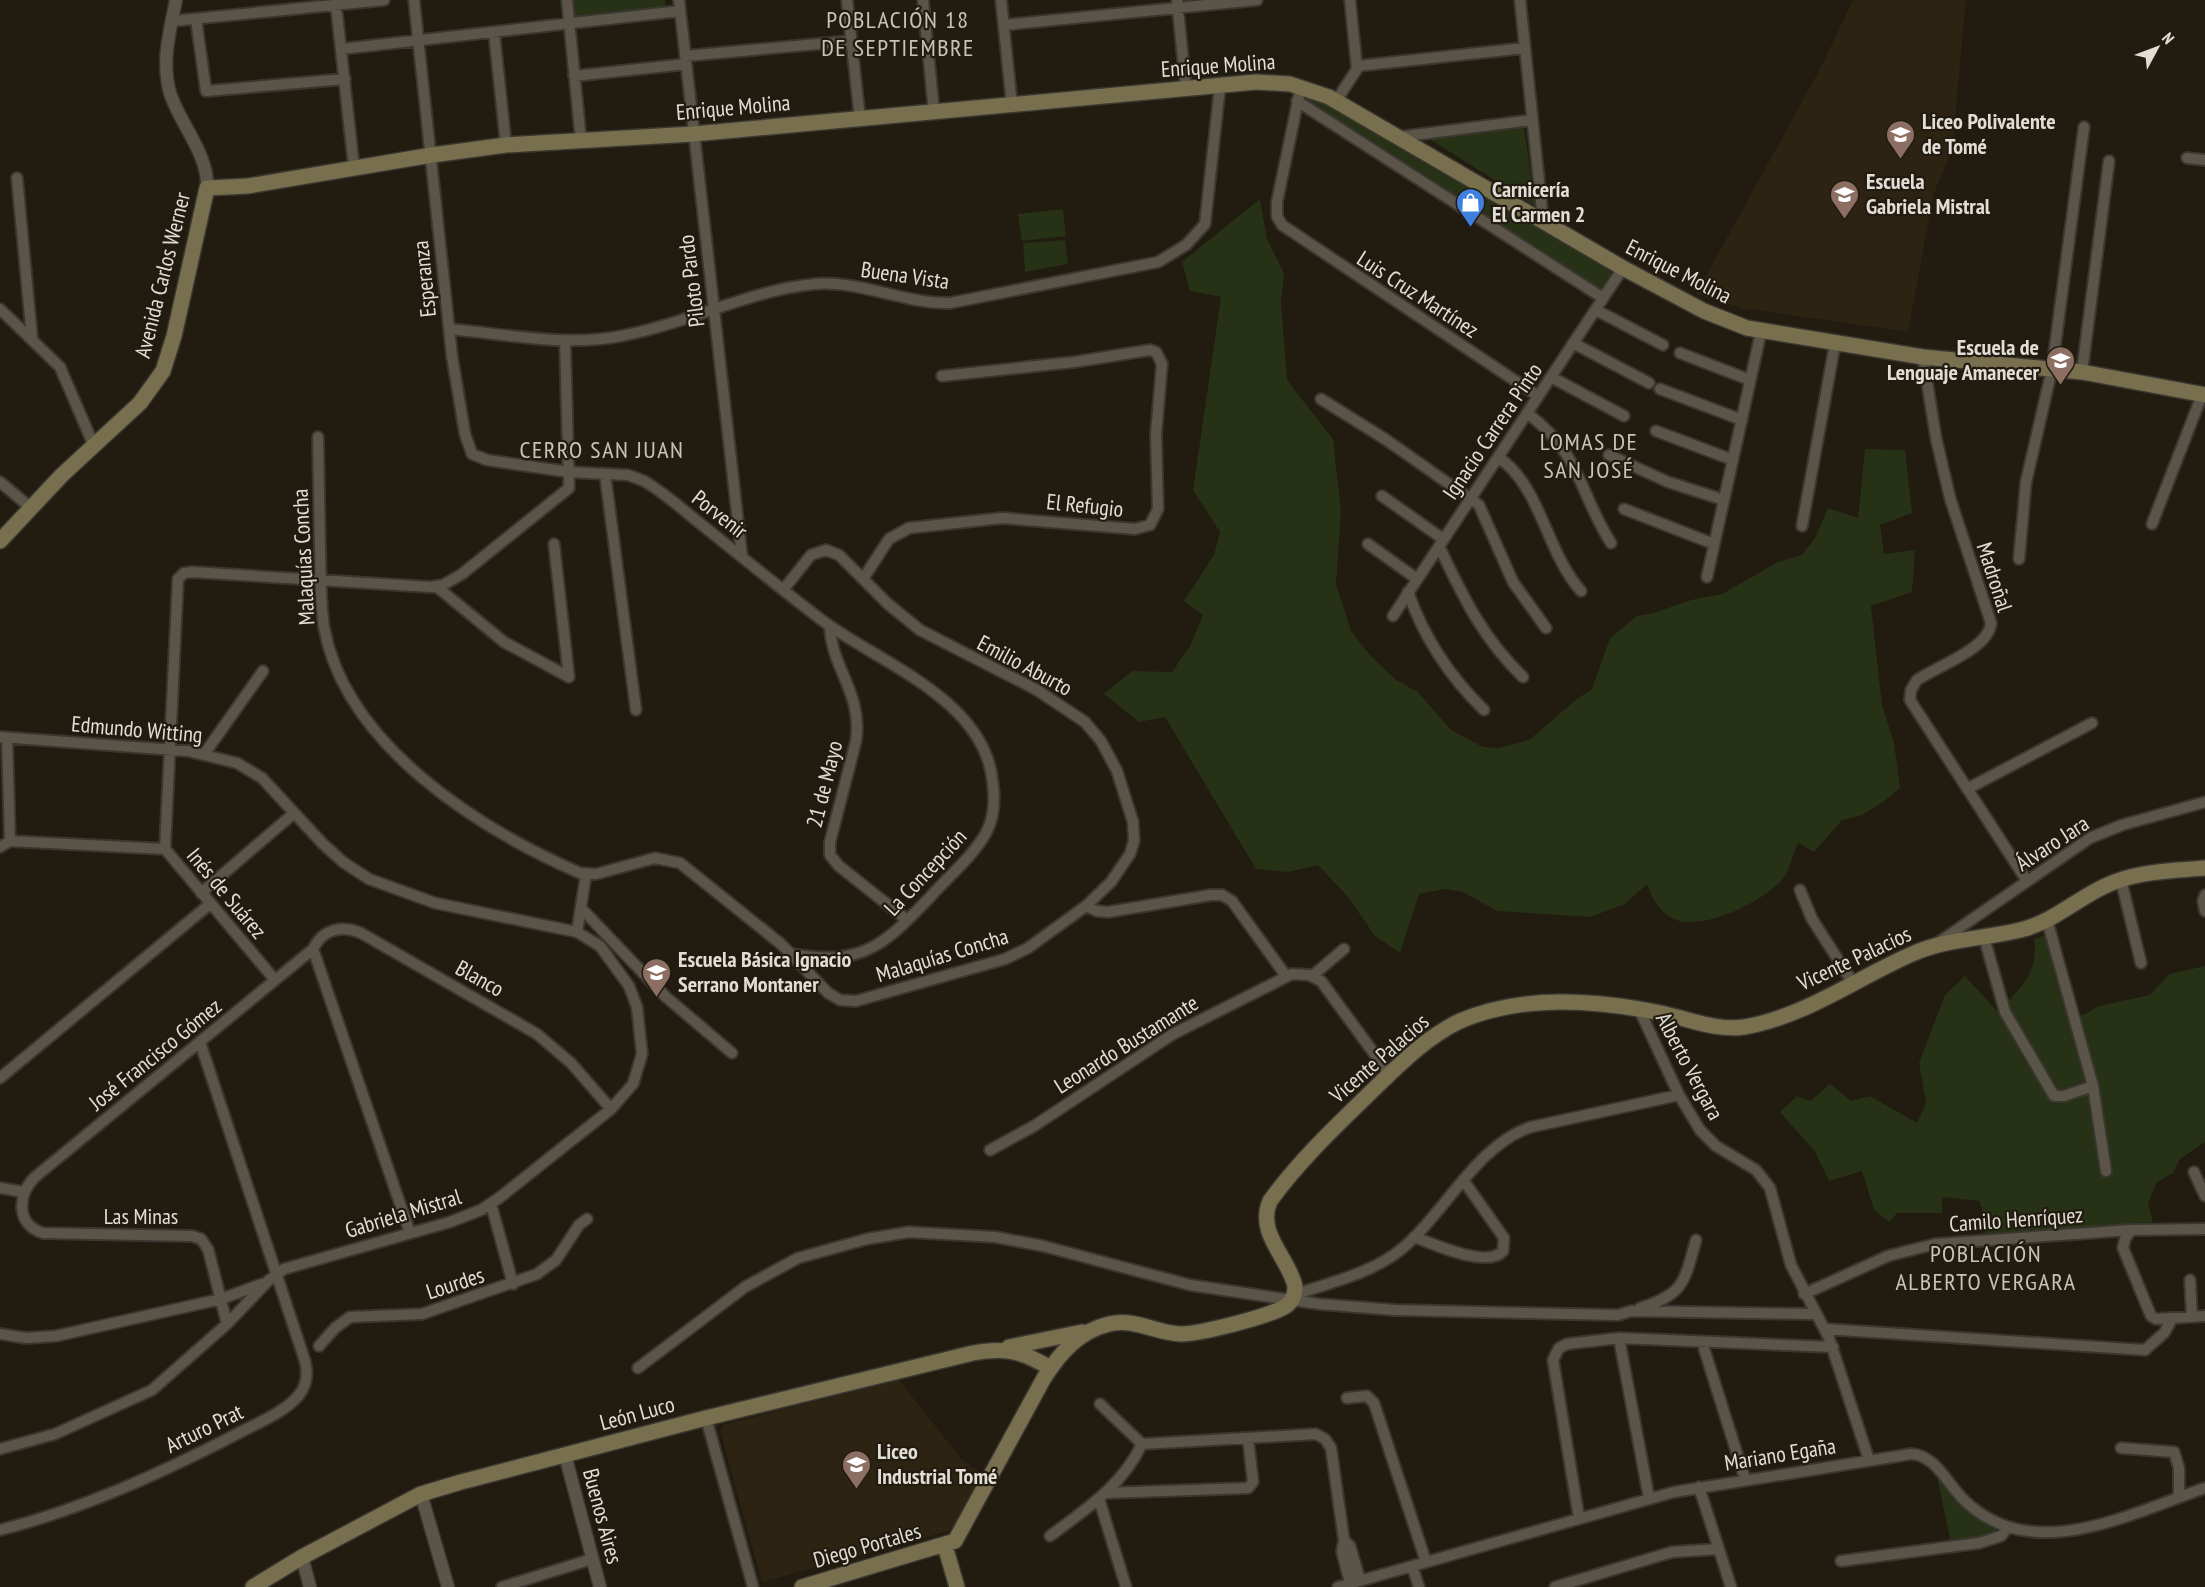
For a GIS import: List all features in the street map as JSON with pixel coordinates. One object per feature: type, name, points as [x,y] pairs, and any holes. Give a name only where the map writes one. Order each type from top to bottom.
[{"type":"main road","name":"Enrique Molina","points":[[207,188],[244,186],[432,154],[506,146],[693,134],[1267,81],[1299,94],[1336,101],[1623,268],[1704,311],[1761,332],[1923,357],[2082,372],[2203,395]]},
{"type":"main road","name":"Avenida Carlos Werner","points":[[0,541],[30,507],[140,403],[166,363],[207,188]]},
{"type":"main road","name":"Vicente Palacios","points":[[1293,1297],[1294,1281],[1267,1225],[1268,1206],[1293,1172],[1390,1075],[1439,1033],[1486,1012],[1552,1002],[1639,1009],[1719,1027],[1741,1027],[1790,1012],[1915,952],[1934,946],[2024,929],[2048,920],[2094,892],[2121,880],[2143,874],[2205,868]]},
{"type":"main road","points":[[957,1587],[945,1546],[955,1541],[962,1533],[1050,1368],[1067,1347],[1091,1330],[1112,1323],[1132,1322],[1172,1333],[1190,1333],[1285,1307],[1293,1297]]},
{"type":"main road","name":"León Luco","points":[[253,1587],[302,1557],[421,1494],[706,1418],[1001,1348],[1091,1330]]},
{"type":"main road","points":[[1001,1348],[1023,1354],[1050,1368]]},
{"type":"main road","name":"Diego Portales","points":[[802,1587],[842,1582],[945,1546]]},
{"type":"street","name":"Avenida Carlos Werner","points":[[176,0],[166,61],[168,84],[206,171],[207,188]]},
{"type":"street","points":[[265,0],[267,12]]},
{"type":"street","points":[[172,21],[267,12],[328,3],[384,0]]},
{"type":"street","name":"Esperanza","points":[[414,0],[449,329],[463,423],[472,454],[487,460],[569,472]]},
{"type":"street","points":[[567,0],[581,141]]},
{"type":"street","points":[[847,0],[860,119]]},
{"type":"street","points":[[923,0],[934,112]]},
{"type":"street","points":[[1001,0],[1012,105]]},
{"type":"street","points":[[1004,25],[1177,4],[1257,0]]},
{"type":"street","points":[[1336,101],[1354,76],[1357,66],[1350,0]]},
{"type":"street","points":[[1520,0],[1543,220]]},
{"type":"street","points":[[328,3],[341,49],[354,168]]},
{"type":"street","points":[[1177,4],[1186,89]]},
{"type":"street","points":[[341,49],[569,24],[680,6]]},
{"type":"street","name":"Piloto Pardo","points":[[680,6],[742,557]]},
{"type":"street","points":[[196,19],[206,91],[345,79]]},
{"type":"street","points":[[494,32],[506,146]]},
{"type":"street","points":[[574,76],[685,60],[851,41]]},
{"type":"street","points":[[1357,66],[1525,48]]},
{"type":"street","name":"Buena Vista","points":[[449,329],[565,340],[592,340],[632,334],[782,291],[824,283],[929,303],[950,303],[1164,260],[1196,237],[1207,218],[1220,86]]},
{"type":"street","name":"Luis Cruz Martínez","points":[[1299,94],[1277,202],[1279,221],[1292,234],[1538,396]]},
{"type":"street","name":"Enrique Molina","points":[[1299,94],[1603,298]]},
{"type":"street","points":[[1398,137],[1533,120]]},
{"type":"street","points":[[2019,559],[2026,482],[2052,369],[2085,127]]},
{"type":"street","points":[[2187,158],[2205,160]]},
{"type":"street","points":[[2082,372],[2109,161]]},
{"type":"street","points":[[17,178],[32,338]]},
{"type":"street","name":"Ignacio Carrera Pinto","points":[[1393,616],[1623,268]]},
{"type":"street","points":[[0,309],[32,338],[64,374],[94,446]]},
{"type":"street","points":[[1596,310],[1663,345]]},
{"type":"street","points":[[1707,577],[1761,332]]},
{"type":"street","points":[[321,581],[437,586],[462,574],[565,494],[569,485],[569,472],[565,340]]},
{"type":"street","points":[[1574,343],[1649,383]]},
{"type":"street","points":[[1802,526],[1836,344]]},
{"type":"street","name":"El Refugio","points":[[863,579],[889,539],[909,528],[1002,518],[1135,530],[1150,525],[1156,517],[1159,501],[1156,434],[1162,364],[1156,352],[1150,350],[1074,362],[942,376]]},
{"type":"street","points":[[1680,353],[1750,380]]},
{"type":"street","name":"Madroñal","points":[[1923,357],[1936,438],[1950,498],[1991,623],[1989,633],[1980,643],[1917,680],[1911,690],[1910,700],[2027,881]]},
{"type":"street","points":[[1551,377],[1624,416]]},
{"type":"street","points":[[1659,389],[1742,420]]},
{"type":"street","points":[[2152,524],[2203,395]]},
{"type":"street","points":[[1321,399],[1471,498],[1483,511],[1513,582],[1546,628]]},
{"type":"street","points":[[1527,413],[1566,451],[1611,543]]},
{"type":"street","points":[[1656,431],[1733,460]]},
{"type":"street","name":"Malaquías Concha","points":[[318,436],[324,626],[333,657],[359,707],[385,740],[432,787],[464,812],[574,871],[586,874],[648,859],[674,860],[701,877],[791,954],[828,993],[840,1000],[856,1001],[1011,957],[1038,942],[1086,906]]},
{"type":"street","points":[[1610,455],[1668,482],[1724,500]]},
{"type":"street","points":[[1498,457],[1510,466],[1522,481],[1560,562],[1581,591]]},
{"type":"street","name":"Porvenir","points":[[569,472],[628,475],[644,481],[830,626]]},
{"type":"street","points":[[605,474],[636,710]]},
{"type":"street","points":[[0,482],[30,507]]},
{"type":"street","points":[[1382,496],[1441,543],[1473,616],[1499,653],[1523,677]]},
{"type":"street","points":[[1624,509],[1714,544]]},
{"type":"street","points":[[437,586],[504,642],[569,676],[554,544]]},
{"type":"street","points":[[1368,544],[1417,579]]},
{"type":"street","name":"Emilio Aburto","points":[[783,590],[807,559],[821,550],[839,555],[920,630],[1059,704],[1085,722],[1101,741],[1127,797],[1133,822],[1134,841],[1130,854],[1117,874],[1086,906]]},
{"type":"street","name":"Inés de Suárez","points":[[275,980],[165,849],[177,583],[182,575],[192,572],[321,581]]},
{"type":"street","points":[[1408,592],[1421,625],[1438,657],[1459,685],[1484,710]]},
{"type":"street","name":"La Concepción","points":[[791,954],[829,958],[854,956],[879,944],[907,920],[985,834],[993,812],[991,770],[976,735],[940,698],[901,668],[830,626]]},
{"type":"street","name":"21 de Mayo","points":[[830,626],[833,645],[855,703],[858,724],[856,741],[830,842],[830,852],[839,866],[907,920]]},
{"type":"street","points":[[205,753],[263,671]]},
{"type":"street","points":[[1967,789],[2092,723]]},
{"type":"street","points":[[3,738],[5,844],[165,849]]},
{"type":"street","name":"Edmundo Witting","points":[[3,738],[205,753],[253,771],[343,862],[369,879],[398,892],[453,908],[516,918],[577,932]]},
{"type":"street","name":"Álvaro Jara","points":[[1934,946],[2070,849],[2100,832],[2205,802]]},
{"type":"street","points":[[201,892],[293,814]]},
{"type":"street","points":[[577,932],[586,874]]},
{"type":"street","points":[[2121,880],[2141,963]]},
{"type":"street","points":[[1800,890],[1812,919],[1853,983]]},
{"type":"street","points":[[1086,906],[1097,911],[1108,912],[1222,895],[1235,905],[1287,976],[1298,973],[1312,976],[1325,987],[1390,1075]]},
{"type":"street","points":[[2205,895],[2203,901],[2205,911]]},
{"type":"street","points":[[0,1078],[210,904]]},
{"type":"street","points":[[581,908],[674,1004],[732,1053]]},
{"type":"street","points":[[2048,920],[2093,1086],[2106,1171]]},
{"type":"street","name":"Blanco","points":[[313,949],[322,935],[333,930],[349,929],[361,933],[537,1034],[571,1063],[611,1109]]},
{"type":"street","points":[[594,940],[603,931]]},
{"type":"street","name":"Gabriela Mistral","points":[[0,1449],[55,1434],[142,1396],[167,1379],[228,1324],[272,1277],[294,1265],[461,1218],[491,1204],[611,1109],[628,1091],[636,1077],[642,1054],[637,1007],[629,986],[606,952],[594,940],[577,932]]},
{"type":"street","points":[[1984,936],[2005,1011],[2054,1096],[2064,1096],[2093,1086]]},
{"type":"street","points":[[313,949],[410,1233]]},
{"type":"street","name":"José Francisco Gómez","points":[[24,1192],[35,1177],[313,949]]},
{"type":"street","points":[[1312,976],[1344,949]]},
{"type":"street","name":"Leonardo Bustamante","points":[[990,1150],[1034,1126],[1173,1034],[1287,976]]},
{"type":"street","name":"Alberto Vergara","points":[[1639,1009],[1679,1095],[1708,1139],[1756,1170],[1766,1181],[1773,1195],[1791,1264],[1804,1294],[1833,1347],[1869,1460]]},
{"type":"street","name":"Arturo Prat","points":[[0,1530],[61,1512],[132,1484],[252,1426],[295,1400],[303,1388],[307,1367],[272,1277],[200,1042]]},
{"type":"street","points":[[1293,1297],[1375,1266],[1393,1255],[1414,1237],[1501,1143],[1523,1129],[1679,1095]]},
{"type":"street","points":[[2194,1172],[2205,1196]]},
{"type":"street","points":[[1414,1237],[1479,1258],[1496,1257],[1503,1251],[1504,1238],[1464,1181]]},
{"type":"street","points":[[0,1188],[24,1192]]},
{"type":"street","name":"Las Minas","points":[[24,1192],[22,1204],[24,1220],[32,1229],[43,1233],[192,1236],[201,1239],[208,1249],[228,1324]]},
{"type":"street","points":[[491,1204],[513,1284]]},
{"type":"street","name":"Lourdes","points":[[319,1346],[335,1328],[351,1317],[422,1314],[537,1274],[550,1266],[581,1222],[587,1219]]},
{"type":"street","name":"Camilo Henríquez","points":[[1804,1294],[1888,1256],[1918,1247],[1951,1242],[2131,1230],[2205,1229]]},
{"type":"street","points":[[2131,1230],[2125,1239],[2123,1248],[2152,1317],[2205,1316]]},
{"type":"street","points":[[638,1368],[745,1287],[798,1258],[867,1239],[909,1233],[995,1237],[1043,1246],[1190,1285],[1395,1310],[1618,1315],[1664,1300],[1677,1291],[1696,1240]]},
{"type":"street","points":[[0,1334],[46,1338],[220,1299],[272,1277]]},
{"type":"street","points":[[2190,1280],[2192,1317]]},
{"type":"street","points":[[1631,1311],[1816,1314]]},
{"type":"street","points":[[1825,1329],[2145,1350],[2164,1333],[2172,1318]]},
{"type":"street","points":[[1579,1518],[1553,1360],[1557,1349],[1567,1344],[1619,1338],[1833,1347]]},
{"type":"street","points":[[1619,1338],[1649,1498]]},
{"type":"street","points":[[1702,1342],[1745,1479]]},
{"type":"street","points":[[1347,1398],[1367,1396],[1374,1403],[1426,1562]]},
{"type":"street","points":[[1100,1404],[1142,1444],[1316,1434],[1325,1439],[1331,1448],[1344,1540],[1342,1548],[1355,1582]]},
{"type":"street","points":[[706,1418],[753,1587]]},
{"type":"street","points":[[1103,1496],[1248,1488],[1252,1482],[1248,1438]]},
{"type":"street","points":[[1050,1536],[1103,1496],[1129,1468],[1142,1444]]},
{"type":"street","points":[[2121,1448],[2174,1452],[2179,1468],[2179,1497]]},
{"type":"street","name":"Mariano Egaña","points":[[1338,1587],[1649,1498],[1745,1479],[1911,1454],[1924,1456],[1933,1463],[1968,1504],[2008,1527],[2039,1533],[2062,1533],[2089,1527],[2205,1488]]},
{"type":"street","name":"Buenos Aires","points":[[565,1455],[600,1587]]},
{"type":"street","points":[[1699,1487],[1731,1587]]},
{"type":"street","points":[[421,1494],[448,1587]]},
{"type":"street","points":[[1103,1496],[1126,1587]]},
{"type":"street","points":[[1841,1561],[1979,1543],[2001,1536],[2008,1527]]},
{"type":"street","points":[[1555,1587],[1672,1552],[1719,1549]]},
{"type":"street","points":[[302,1557],[310,1587]]},
{"type":"street","points":[[502,1587],[592,1559]]},
{"type":"street","points":[[1412,1566],[1419,1587]]},
{"type":"shaded area","points":[[1853,0],[1966,0],[1952,150],[1934,193],[1908,332],[1741,308],[1696,294],[1820,69]]},
{"type":"shaded area","name":"Liceo Industrial Tomé","points":[[899,1380],[962,1460],[984,1474],[955,1525],[949,1531],[762,1582],[720,1431],[723,1425]]},
{"type":"green space","points":[[571,0],[665,0],[666,10],[572,19]]},
{"type":"green space","points":[[1309,94],[1608,268],[1612,276],[1604,288],[1597,290],[1305,103]]},
{"type":"green space","points":[[1524,127],[1535,206],[1428,138]]},
{"type":"green space","points":[[1260,199],[1267,239],[1284,273],[1281,303],[1287,380],[1333,439],[1341,511],[1336,584],[1351,631],[1370,655],[1396,680],[1418,692],[1451,730],[1483,747],[1499,748],[1529,740],[1592,689],[1610,638],[1637,616],[1654,613],[1691,600],[1722,594],[1778,562],[1802,555],[1815,538],[1828,508],[1858,518],[1865,449],[1905,450],[1912,513],[1880,525],[1884,554],[1915,550],[1912,592],[1871,606],[1882,705],[1894,743],[1900,788],[1882,803],[1862,815],[1842,820],[1814,852],[1798,843],[1784,878],[1760,898],[1729,914],[1696,922],[1682,921],[1662,911],[1647,884],[1625,904],[1590,917],[1497,911],[1463,892],[1445,889],[1419,894],[1400,953],[1375,936],[1348,897],[1318,865],[1288,872],[1256,869],[1165,717],[1139,722],[1104,694],[1132,671],[1172,672],[1190,646],[1203,615],[1184,601],[1214,555],[1220,532],[1193,490],[1221,297],[1190,291],[1182,262]]},
{"type":"green space","points":[[1063,209],[1066,236],[1022,241],[1018,214]]},
{"type":"green space","points":[[1065,240],[1068,264],[1025,272],[1023,243]]},
{"type":"green space","points":[[2051,934],[2076,1019],[2099,1006],[2150,995],[2169,974],[2205,966],[2205,1142],[2180,1159],[2173,1173],[2157,1182],[2148,1204],[2153,1222],[1985,1234],[1985,1217],[1979,1201],[1942,1197],[1942,1213],[1897,1213],[1889,1222],[1874,1210],[1862,1171],[1829,1181],[1815,1152],[1780,1112],[1797,1096],[1810,1101],[1830,1084],[1851,1101],[1870,1096],[1917,1123],[1926,1103],[1919,1063],[1945,995],[1965,976],[1997,1011],[2020,988],[2031,971],[2035,951],[2034,939]]},
{"type":"green space","points":[[1937,1477],[1965,1509],[2001,1533],[1951,1543]]},
{"type":"place","name":"Liceo Polivalente de Tomé","points":[[1901,160]]},
{"type":"place","name":"Escuela Gabriela Mistral","points":[[1845,220]]},
{"type":"place","name":"Carnicería El Carmen 2","points":[[1471,228]]},
{"type":"place","name":"Escuela de Lenguaje Amanecer","points":[[2060,386]]},
{"type":"place","name":"Escuela Básica Ignacio Serrano Montaner","points":[[657,998]]},
{"type":"place","name":"Liceo Industrial Tomé","points":[[856,1490]]},
{"type":"district","name":"POBLACIÓN 18 DE SEPTIEMBRE","points":[[898,34]]},
{"type":"district","name":"CERRO SAN JUAN","points":[[602,450]]},
{"type":"district","name":"LOMAS DE SAN JOSÉ","points":[[1589,456]]},
{"type":"district","name":"POBLACIÓN ALBERTO VERGARA","points":[[1986,1268]]}]
